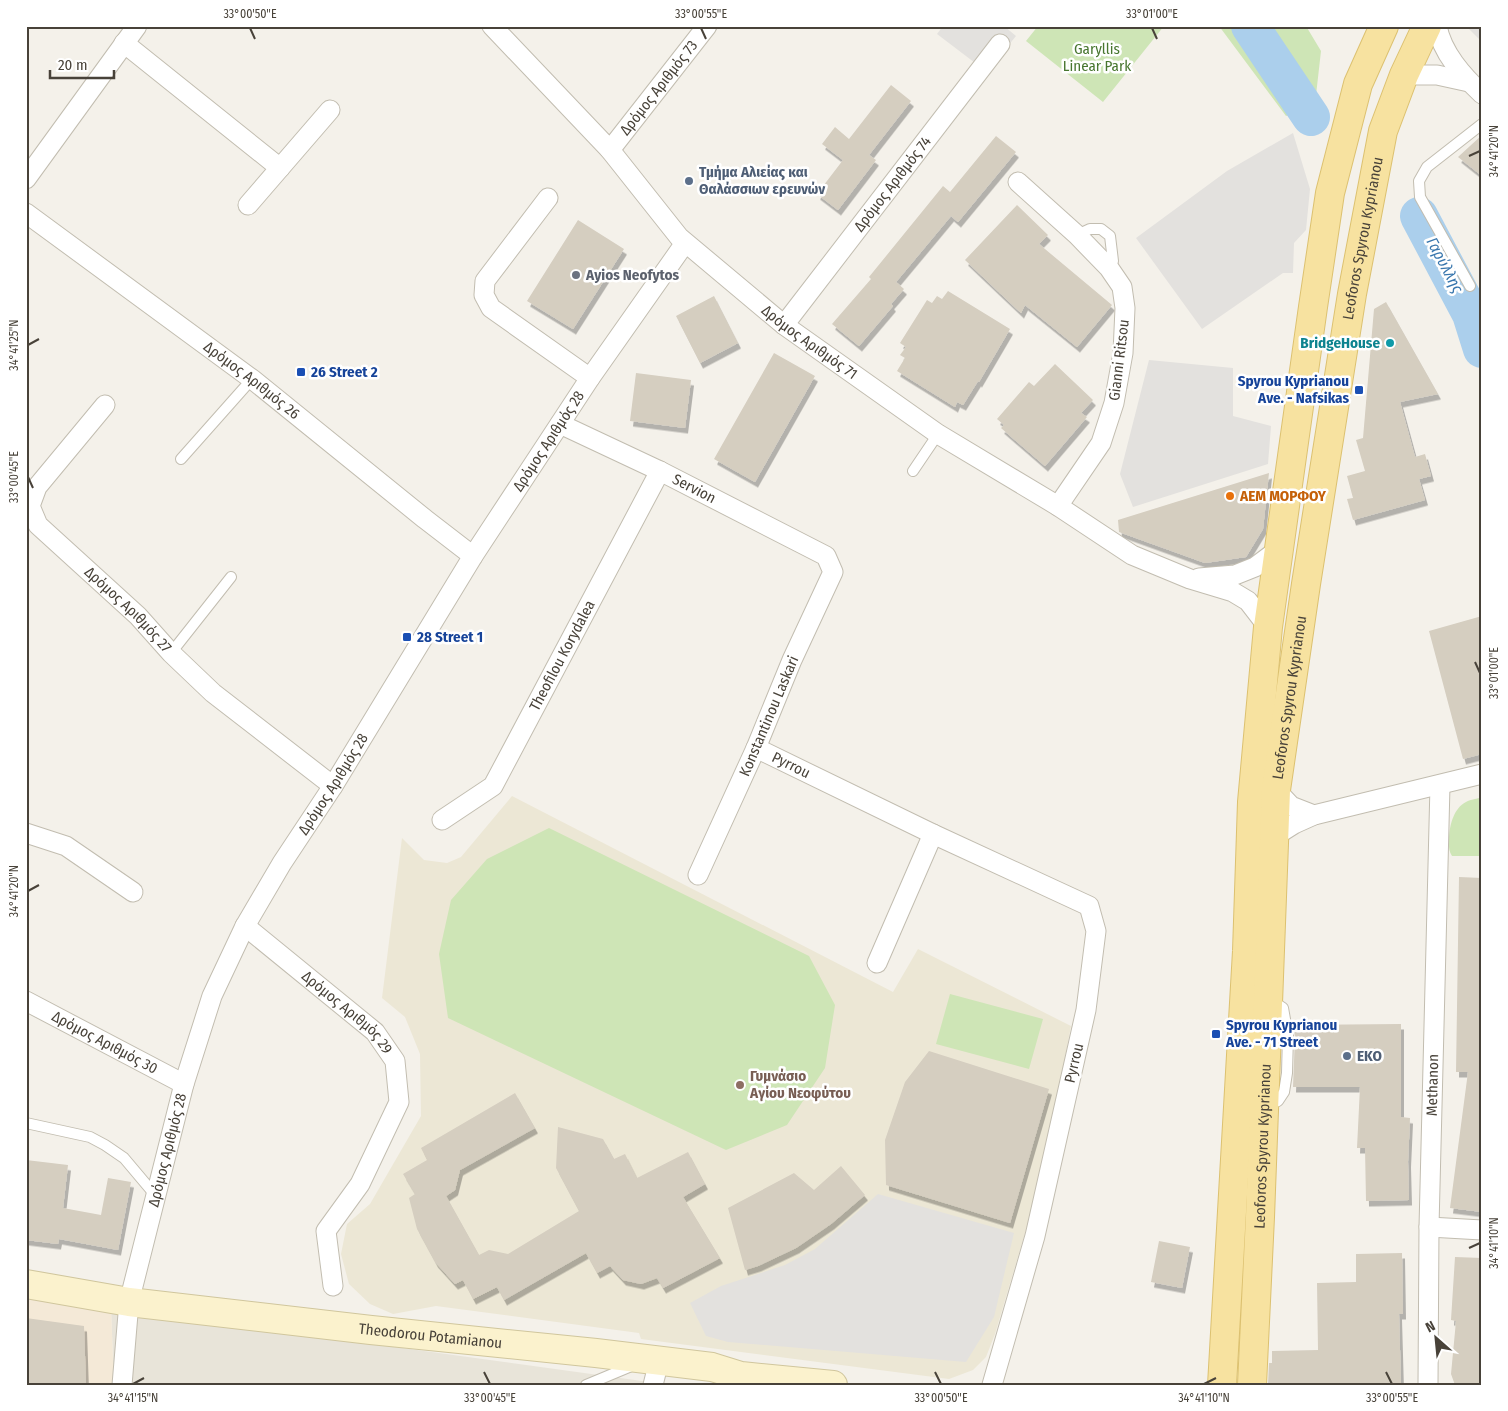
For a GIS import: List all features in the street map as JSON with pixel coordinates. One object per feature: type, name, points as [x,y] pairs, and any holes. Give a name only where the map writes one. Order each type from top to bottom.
[{"type":"main road","name":"Leoforos Spyrou Kyprianou","points":[[1222,1385],[1247,961],[1252,802],[1268,627],[1330,193],[1358,84],[1384,26]]},
{"type":"main road","name":"Leoforos Spyrou Kyprianou","points":[[1252,1385],[1276,790],[1307,576],[1352,294],[1383,131],[1404,75],[1427,26]]},
{"type":"main road","name":"Theodorou Potamianou","points":[[26,1284],[129,1302],[654,1368],[712,1367],[741,1376],[833,1385]]},
{"type":"street","points":[[26,179],[137,26]]},
{"type":"street","name":"Δρόμος Αριθμός 71","points":[[492,26],[610,150],[679,237],[784,325],[938,434],[1058,506],[1132,555],[1190,579],[1233,592],[1248,601],[1268,627]]},
{"type":"street","name":"Δρόμος Αριθμός 73","points":[[610,150],[707,26]]},
{"type":"street","points":[[1437,26],[1450,56],[1475,88]]},
{"type":"street","points":[[124,43],[280,168]]},
{"type":"street","name":"Δρόμος Αριθμός 74","points":[[784,325],[1000,44]]},
{"type":"street","points":[[1404,75],[1437,75],[1475,88]]},
{"type":"street","points":[[248,205],[330,110]]},
{"type":"street","name":"Gianni Ritsou","points":[[1018,182],[1077,235],[1109,268],[1122,287],[1125,308],[1123,353],[1114,403],[1101,443],[1058,506]]},
{"type":"street","points":[[548,198],[485,281],[484,295],[491,308],[590,378]]},
{"type":"street","name":"Δρόμος Αριθμός 26","points":[[26,213],[252,379],[473,556]]},
{"type":"street","name":"Δρόμος Αριθμός 28","points":[[122,1385],[129,1302],[184,1084],[212,996],[245,926],[282,863],[332,786],[473,556],[590,378],[686,243]]},
{"type":"street","name":"Δρόμος Αριθμός 27","points":[[105,405],[37,487],[30,506],[38,525],[138,616],[171,653],[213,693],[332,786]]},
{"type":"street","name":"Servion","points":[[560,424],[660,471],[826,556]]},
{"type":"street","name":"Theofilou Korydalea","points":[[442,820],[493,786],[660,471]]},
{"type":"street","name":"Δρόμος Αριθμός 71","points":[[1190,579],[1235,575],[1255,567],[1280,549]]},
{"type":"street","name":"Konstantinou Laskari","points":[[698,875],[756,748],[792,660],[833,572],[826,556]]},
{"type":"street","name":"Pyrrou","points":[[756,748],[933,834],[1089,906],[1096,931],[1086,1010],[1035,1236],[992,1385]]},
{"type":"street","points":[[1275,836],[1294,824],[1314,815],[1482,774]]},
{"type":"street","name":"Methanon","points":[[1428,1385],[1429,1227],[1440,785]]},
{"type":"street","points":[[1276,790],[1291,806],[1314,815]]},
{"type":"street","points":[[26,833],[66,846],[132,892]]},
{"type":"street","points":[[877,963],[933,834]]},
{"type":"street","name":"Δρόμος Αριθμός 29","points":[[245,926],[375,1032],[395,1061],[399,1102],[360,1184],[326,1231],[332,1286]]},
{"type":"street","name":"Δρόμος Αριθμός 30","points":[[27,1003],[184,1084]]},
{"type":"street","points":[[1429,1227],[1482,1230]]},
{"type":"lane","points":[[1470,286],[1420,197],[1419,182],[1427,167],[1482,124]]},
{"type":"lane","points":[[181,459],[252,379]]},
{"type":"lane","points":[[913,471],[938,434]]},
{"type":"lane","points":[[171,653],[230,577]]},
{"type":"lane","points":[[26,1123],[90,1138],[105,1145],[124,1158],[156,1196]]},
{"type":"lane","points":[[586,1385],[654,1368]]},
{"type":"shaded area","points":[[943,26],[1004,26],[1016,36],[987,72],[937,34]]},
{"type":"shaded area","points":[[1468,26],[1482,26],[1482,42],[1469,29]]},
{"type":"shaded area","points":[[1293,133],[1310,189],[1306,230],[1294,243],[1293,273],[1283,273],[1202,329],[1136,238],[1227,171]]},
{"type":"shaded area","points":[[1149,360],[1233,368],[1233,416],[1271,426],[1268,464],[1133,507],[1120,474]]},
{"type":"shaded area","name":"Γυμνάσιο Αγίου Νεοφύτου","points":[[512,796],[893,992],[918,949],[1071,1026],[1044,1169],[995,1334],[986,1357],[973,1370],[949,1379],[641,1339],[639,1333],[436,1306],[393,1314],[370,1304],[349,1284],[341,1254],[347,1224],[370,1204],[421,1116],[420,1054],[405,1017],[382,998],[402,838],[424,860],[447,863],[461,857]]},
{"type":"shaded area","points":[[878,1194],[1014,1233],[994,1317],[966,1362],[728,1342],[706,1336],[690,1303],[721,1286],[785,1265],[815,1249]]},
{"type":"shaded area","points":[[26,1297],[111,1308],[114,1385],[26,1385]]},
{"type":"shaded area","points":[[111,1308],[671,1385],[114,1385]]},
{"type":"green space","name":"Garyllis Linear Park","points":[[1038,26],[1164,26],[1103,102],[1026,41]]},
{"type":"green space","points":[[1219,26],[1306,26],[1321,51],[1315,104],[1286,116]]},
{"type":"green space","points":[[1482,797],[1482,856],[1452,856],[1449,849],[1449,837],[1452,822],[1458,808],[1470,800]]},
{"type":"green space","points":[[549,828],[809,956],[835,1005],[825,1068],[787,1125],[726,1150],[448,1018],[439,954],[451,900],[487,859]]},
{"type":"green space","points":[[950,994],[1043,1019],[1029,1069],[936,1044]]},
{"type":"building","points":[[891,85],[911,101],[869,155],[876,160],[838,210],[817,194],[843,160],[822,144],[835,127],[849,139]]},
{"type":"building","points":[[1482,135],[1482,176],[1458,157]]},
{"type":"building","points":[[996,136],[1016,152],[958,222],[951,216],[896,282],[904,289],[891,304],[893,306],[859,346],[832,324],[871,279],[869,277],[943,186],[950,192]]},
{"type":"building","points":[[1017,205],[1048,235],[1039,244],[1112,305],[1077,347],[1025,305],[1021,313],[965,260]]},
{"type":"building","name":"Ayios Neofytos","points":[[578,220],[624,249],[573,329],[527,301]]},
{"type":"building","points":[[948,291],[1010,329],[979,382],[963,405],[957,402],[955,407],[897,371],[905,358],[900,355],[906,347],[900,343],[927,300],[932,303],[937,296],[942,299]]},
{"type":"building","points":[[714,296],[738,343],[700,363],[676,316]]},
{"type":"building","points":[[1386,302],[1438,394],[1400,402],[1415,457],[1425,454],[1431,476],[1419,479],[1425,500],[1353,520],[1347,499],[1353,498],[1347,476],[1365,471],[1356,440],[1363,438],[1374,309]]},
{"type":"building","points":[[774,353],[815,376],[755,482],[714,459]]},
{"type":"building","points":[[1055,364],[1093,400],[1081,413],[1087,417],[1045,466],[1001,428],[1004,425],[997,419],[1029,382],[1034,386]]},
{"type":"building","points":[[636,373],[691,380],[685,428],[630,421]]},
{"type":"building","name":"ΑΕΜ ΜΟΡΦΟΥ","points":[[1269,473],[1263,529],[1246,557],[1205,563],[1119,532],[1118,520]]},
{"type":"building","points":[[1482,616],[1482,754],[1463,759],[1429,631]]},
{"type":"building","points":[[1459,877],[1482,878],[1482,1212],[1450,1208],[1468,1072],[1456,1072]]},
{"type":"building","points":[[1401,1024],[1401,1117],[1410,1118],[1409,1200],[1366,1201],[1365,1148],[1357,1148],[1360,1087],[1293,1087],[1295,1036],[1293,1025]]},
{"type":"building","points":[[929,1051],[1049,1089],[1010,1223],[886,1185],[885,1140],[905,1082]]},
{"type":"building","points":[[515,1093],[535,1128],[460,1170],[455,1190],[446,1196],[479,1255],[489,1250],[508,1254],[579,1211],[556,1168],[558,1127],[603,1139],[614,1159],[625,1154],[637,1178],[688,1152],[705,1184],[683,1197],[720,1258],[663,1288],[657,1278],[641,1284],[623,1280],[610,1266],[597,1273],[586,1253],[504,1300],[497,1287],[473,1299],[463,1280],[455,1284],[435,1262],[417,1229],[409,1198],[415,1194],[403,1174],[427,1160],[421,1148]]},
{"type":"building","points":[[26,1160],[68,1165],[63,1208],[101,1215],[108,1178],[131,1182],[118,1250],[59,1239],[58,1244],[26,1240]]},
{"type":"building","points":[[841,1166],[865,1195],[831,1224],[796,1248],[745,1270],[728,1208],[794,1173],[814,1190]]},
{"type":"building","points":[[1159,1241],[1190,1247],[1182,1288],[1151,1282]]},
{"type":"building","points":[[1402,1253],[1403,1314],[1399,1314],[1401,1385],[1268,1385],[1269,1363],[1272,1363],[1272,1351],[1318,1350],[1317,1283],[1356,1282],[1356,1254]]},
{"type":"building","points":[[1455,1257],[1482,1258],[1482,1385],[1455,1385],[1451,1374],[1456,1321],[1451,1320]]},
{"type":"building","points":[[26,1318],[84,1326],[86,1385],[26,1385]]},
{"type":"waterway","name":"Γαρύλλης","points":[[1250,26],[1311,117]]},
{"type":"waterway","name":"Γαρύλλης","points":[[1419,216],[1471,314],[1482,314]]},
{"type":"waterway","name":"Γαρύλλης","points":[[1471,314],[1482,349]]},
{"type":"place","name":"Τμήμα Αλιείας και Θαλάσσιων ερευνών","points":[[689,181]]},
{"type":"place","name":"Ayios Neofytos","points":[[576,275]]},
{"type":"place","name":"BridgeHouse","points":[[1390,343]]},
{"type":"place","name":"26 Street 2","points":[[301,372]]},
{"type":"place","name":"Spyrou Kyprianou Ave. - Nafsikas","points":[[1359,390]]},
{"type":"place","name":"ΑΕΜ ΜΟΡΦΟΥ","points":[[1230,496]]},
{"type":"place","name":"28 Street 1","points":[[407,637]]},
{"type":"place","name":"Spyrou Kyprianou Ave. - 71 Street","points":[[1216,1034]]},
{"type":"place","name":"EKO","points":[[1347,1056]]},
{"type":"place","name":"Γυμνάσιο Αγίου Νεοφύτου","points":[[740,1085]]}]
